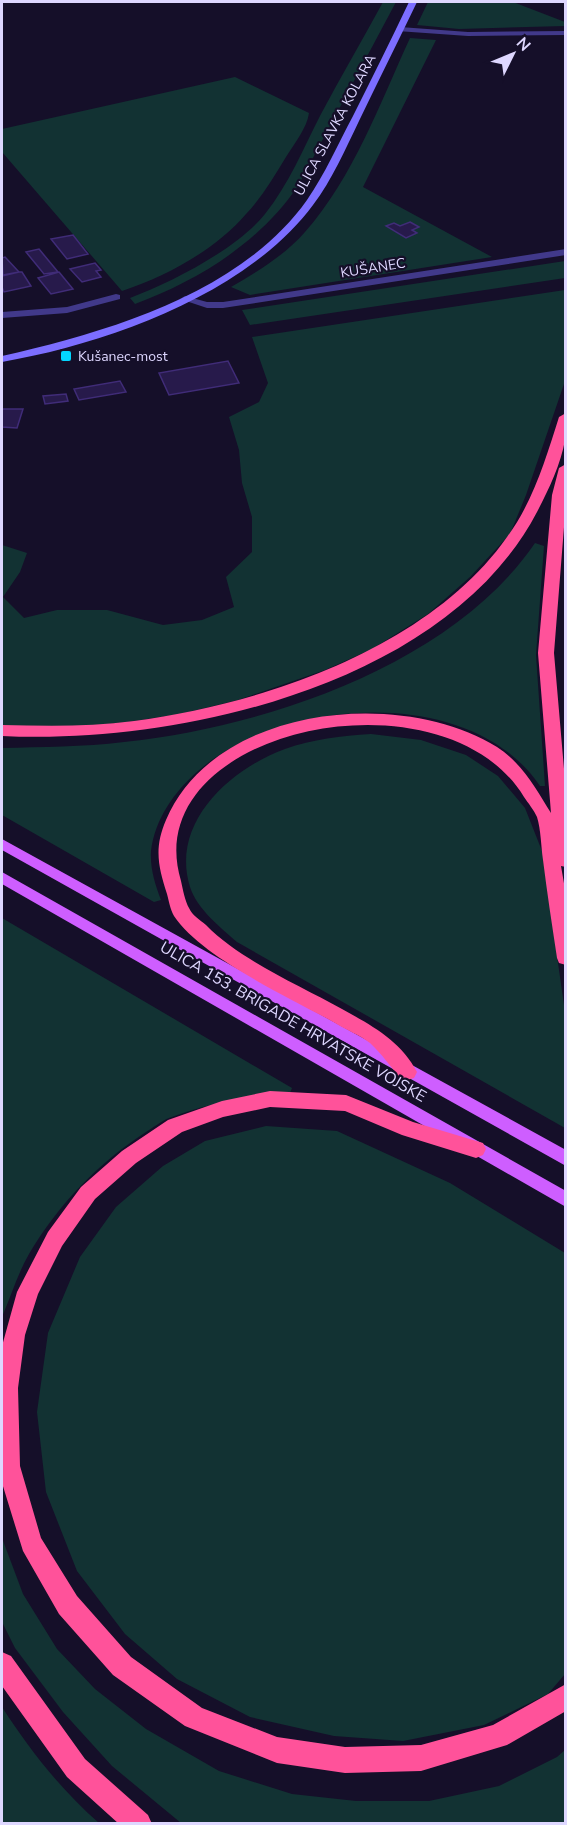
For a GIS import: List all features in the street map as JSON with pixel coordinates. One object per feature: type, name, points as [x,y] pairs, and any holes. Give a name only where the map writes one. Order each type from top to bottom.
[{"type":"highway","points":[[2,731],[79,731],[134,727],[240,705],[334,671],[418,629],[483,576],[505,551],[525,520],[558,442],[566,417]]},
{"type":"highway","points":[[566,468],[559,495],[546,653],[555,776],[566,861]]},
{"type":"highway","points":[[407,1072],[376,1038],[216,946],[181,912],[167,865],[168,836],[183,800],[208,772],[245,747],[281,732],[322,722],[361,718],[408,721],[458,735],[492,752],[521,778],[545,817],[566,958]]},
{"type":"highway","points":[[476,1149],[409,1129],[346,1103],[270,1099],[222,1109],[174,1126],[129,1157],[88,1193],[55,1239],[28,1292],[14,1335],[7,1388],[8,1466],[31,1543],[68,1605],[122,1666],[195,1717],[277,1750],[345,1760],[421,1758],[498,1736],[566,1696]]},
{"type":"highway","points":[[2,1665],[76,1768],[139,1824]]},
{"type":"main road","name":"ULICA SLAVKA KOLARA","points":[[2,359],[104,332],[186,299],[238,270],[268,248],[309,205],[413,2]]},
{"type":"main road","name":"ULICA 153. BRIGADE HRVATSKE VOJSKE","points":[[2,844],[566,1160]]},
{"type":"main road","name":"ULICA 153. BRIGADE HRVATSKE VOJSKE","points":[[2,877],[566,1200]]},
{"type":"street","points":[[400,29],[468,34],[566,33]]},
{"type":"street","name":"KUŠANEC","points":[[186,299],[207,305],[224,305],[566,252]]},
{"type":"street","points":[[2,315],[74,309],[116,297]]},
{"type":"green space","points":[[383,2],[396,2],[298,186],[282,206],[265,225],[226,257],[182,283],[135,304],[130,298],[184,274],[221,252],[238,240],[265,214],[289,178]]},
{"type":"green space","points":[[428,2],[513,2],[565,22],[565,26],[459,29],[417,25]]},
{"type":"green space","points":[[410,38],[436,40],[363,187],[492,257],[250,295],[231,287],[280,256],[305,232],[322,211],[364,139]]},
{"type":"green space","points":[[235,77],[309,113],[303,130],[263,194],[234,227],[205,250],[173,270],[122,291],[2,152],[2,129]]},
{"type":"green space","points":[[565,261],[565,278],[250,325],[242,310]]},
{"type":"green space","points":[[565,290],[565,381],[526,495],[510,534],[470,577],[428,614],[372,649],[325,670],[238,700],[180,714],[127,722],[78,727],[2,727],[2,545],[27,553],[20,572],[3,597],[24,618],[57,610],[107,610],[163,625],[202,620],[234,607],[226,577],[252,552],[252,517],[242,483],[239,450],[229,417],[259,402],[268,383],[252,337]]},
{"type":"green space","points":[[535,543],[544,546],[536,655],[545,786],[540,786],[509,753],[469,730],[424,717],[375,712],[325,716],[278,728],[234,746],[198,771],[174,797],[161,817],[153,839],[151,864],[161,900],[154,902],[2,815],[2,748],[93,745],[179,734],[236,722],[294,705],[351,683],[406,656],[456,623],[499,586]]},
{"type":"green space","points":[[371,734],[421,740],[466,755],[498,776],[525,808],[542,851],[565,1012],[565,1128],[237,942],[210,917],[193,895],[186,864],[189,841],[197,820],[209,802],[225,785],[264,758],[285,749],[327,738]]},
{"type":"green space","points":[[2,918],[292,1088],[290,1093],[229,1101],[169,1118],[128,1144],[80,1186],[40,1236],[21,1269],[2,1317]]},
{"type":"green space","points":[[266,1126],[337,1131],[450,1183],[565,1253],[565,1674],[548,1694],[484,1725],[403,1741],[334,1736],[250,1717],[177,1679],[125,1634],[77,1571],[46,1492],[37,1412],[48,1333],[80,1257],[116,1207],[163,1166],[205,1141]]},
{"type":"green space","points":[[2,1538],[23,1594],[57,1649],[95,1689],[146,1729],[219,1771],[292,1794],[356,1801],[429,1801],[499,1786],[557,1757],[565,1750],[565,1823],[181,1823],[112,1766],[63,1712],[15,1648],[2,1622]]},
{"type":"green space","points":[[2,1707],[46,1768],[99,1823],[2,1823]]},
{"type":"building","points":[[410,222],[419,227],[412,230],[417,233],[406,238],[386,226],[394,223],[400,226]]},
{"type":"building","points":[[73,235],[88,254],[67,259],[51,239]]},
{"type":"building","points":[[39,249],[58,272],[44,274],[26,252]]},
{"type":"building","points":[[5,257],[19,272],[3,275],[2,258]]},
{"type":"building","points":[[95,263],[101,270],[96,271],[101,277],[82,282],[70,269]]},
{"type":"building","points":[[22,272],[31,286],[4,292],[2,276]]},
{"type":"building","points":[[59,272],[73,289],[51,294],[38,278]]},
{"type":"building","points":[[228,361],[239,383],[169,395],[159,373]]},
{"type":"building","points":[[120,381],[126,392],[79,400],[74,389]]},
{"type":"building","points":[[66,394],[68,401],[45,404],[43,396]]},
{"type":"building","points":[[2,409],[23,409],[17,428],[2,427]]},
{"type":"place","name":"Kušanec-most","points":[[66,356]]}]
